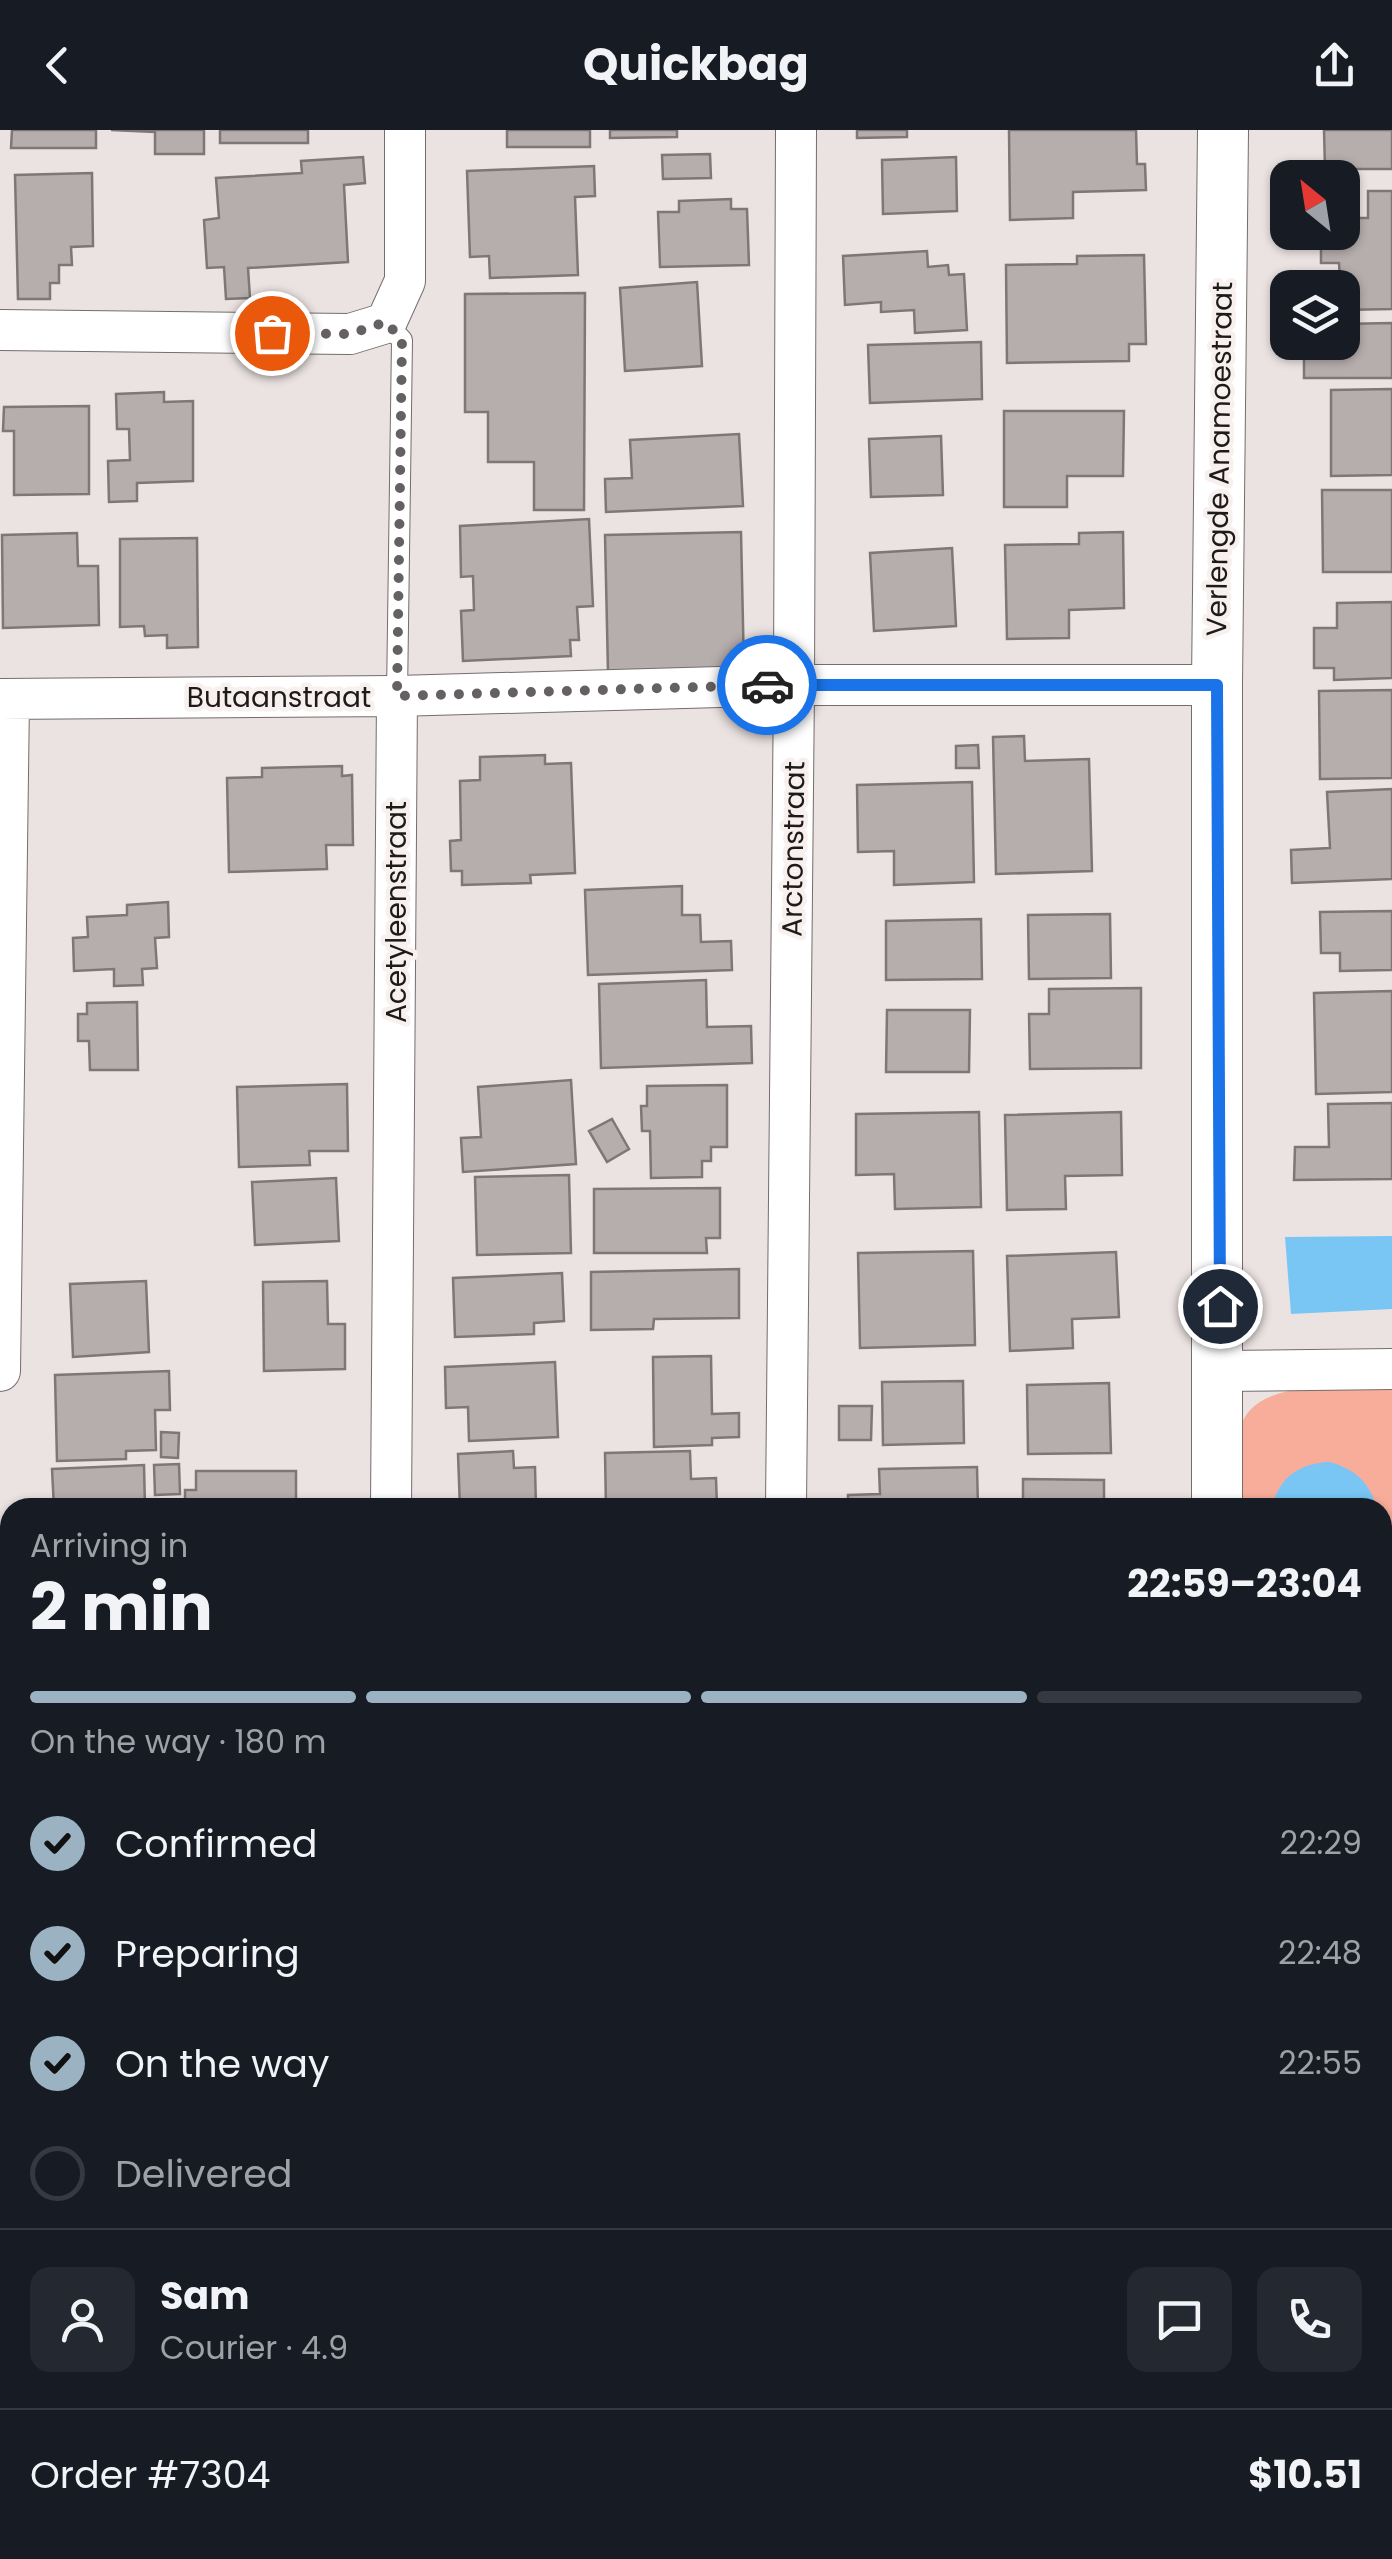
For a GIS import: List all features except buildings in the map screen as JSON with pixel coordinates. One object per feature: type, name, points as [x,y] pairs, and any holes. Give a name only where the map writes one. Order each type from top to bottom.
[{"type":"street","points":[[0,330],[350,334],[386,322],[405,282],[405,130]]},
{"type":"street","name":"Arctonstraat","points":[[786,1498],[796,130]]},
{"type":"street","name":"Verlengde Anamoestraat","points":[[1218,1498],[1217,685],[1223,130]]},
{"type":"street","name":"Butaanstraat","points":[[5,699],[397,696],[794,685],[1217,685]]},
{"type":"street","name":"Acetyleenstraat","points":[[392,1498],[397,696]]},
{"type":"street","points":[[0,1371],[5,699]]},
{"type":"street","points":[[1220,1371],[1392,1369]]},
{"type":"lane","name":"Acetyleenstraat","points":[[386,322],[402,340],[397,696]]},
{"type":"shaded area","points":[[1328,1387],[1392,1388],[1392,1498],[1239,1498],[1238,1448],[1248,1412],[1262,1400],[1282,1393]]},
{"type":"water","points":[[1392,1236],[1392,1309],[1291,1314],[1285,1237]]},
{"type":"water","points":[[1330,1462],[1347,1469],[1360,1478],[1373,1498],[1274,1498],[1292,1474],[1309,1465]]},
{"type":"way so far","points":[[272,333],[350,334],[386,322],[402,340],[397,696],[767,685]]},
{"type":"route","points":[[767,685],[1217,685],[1220,1306]]}]
